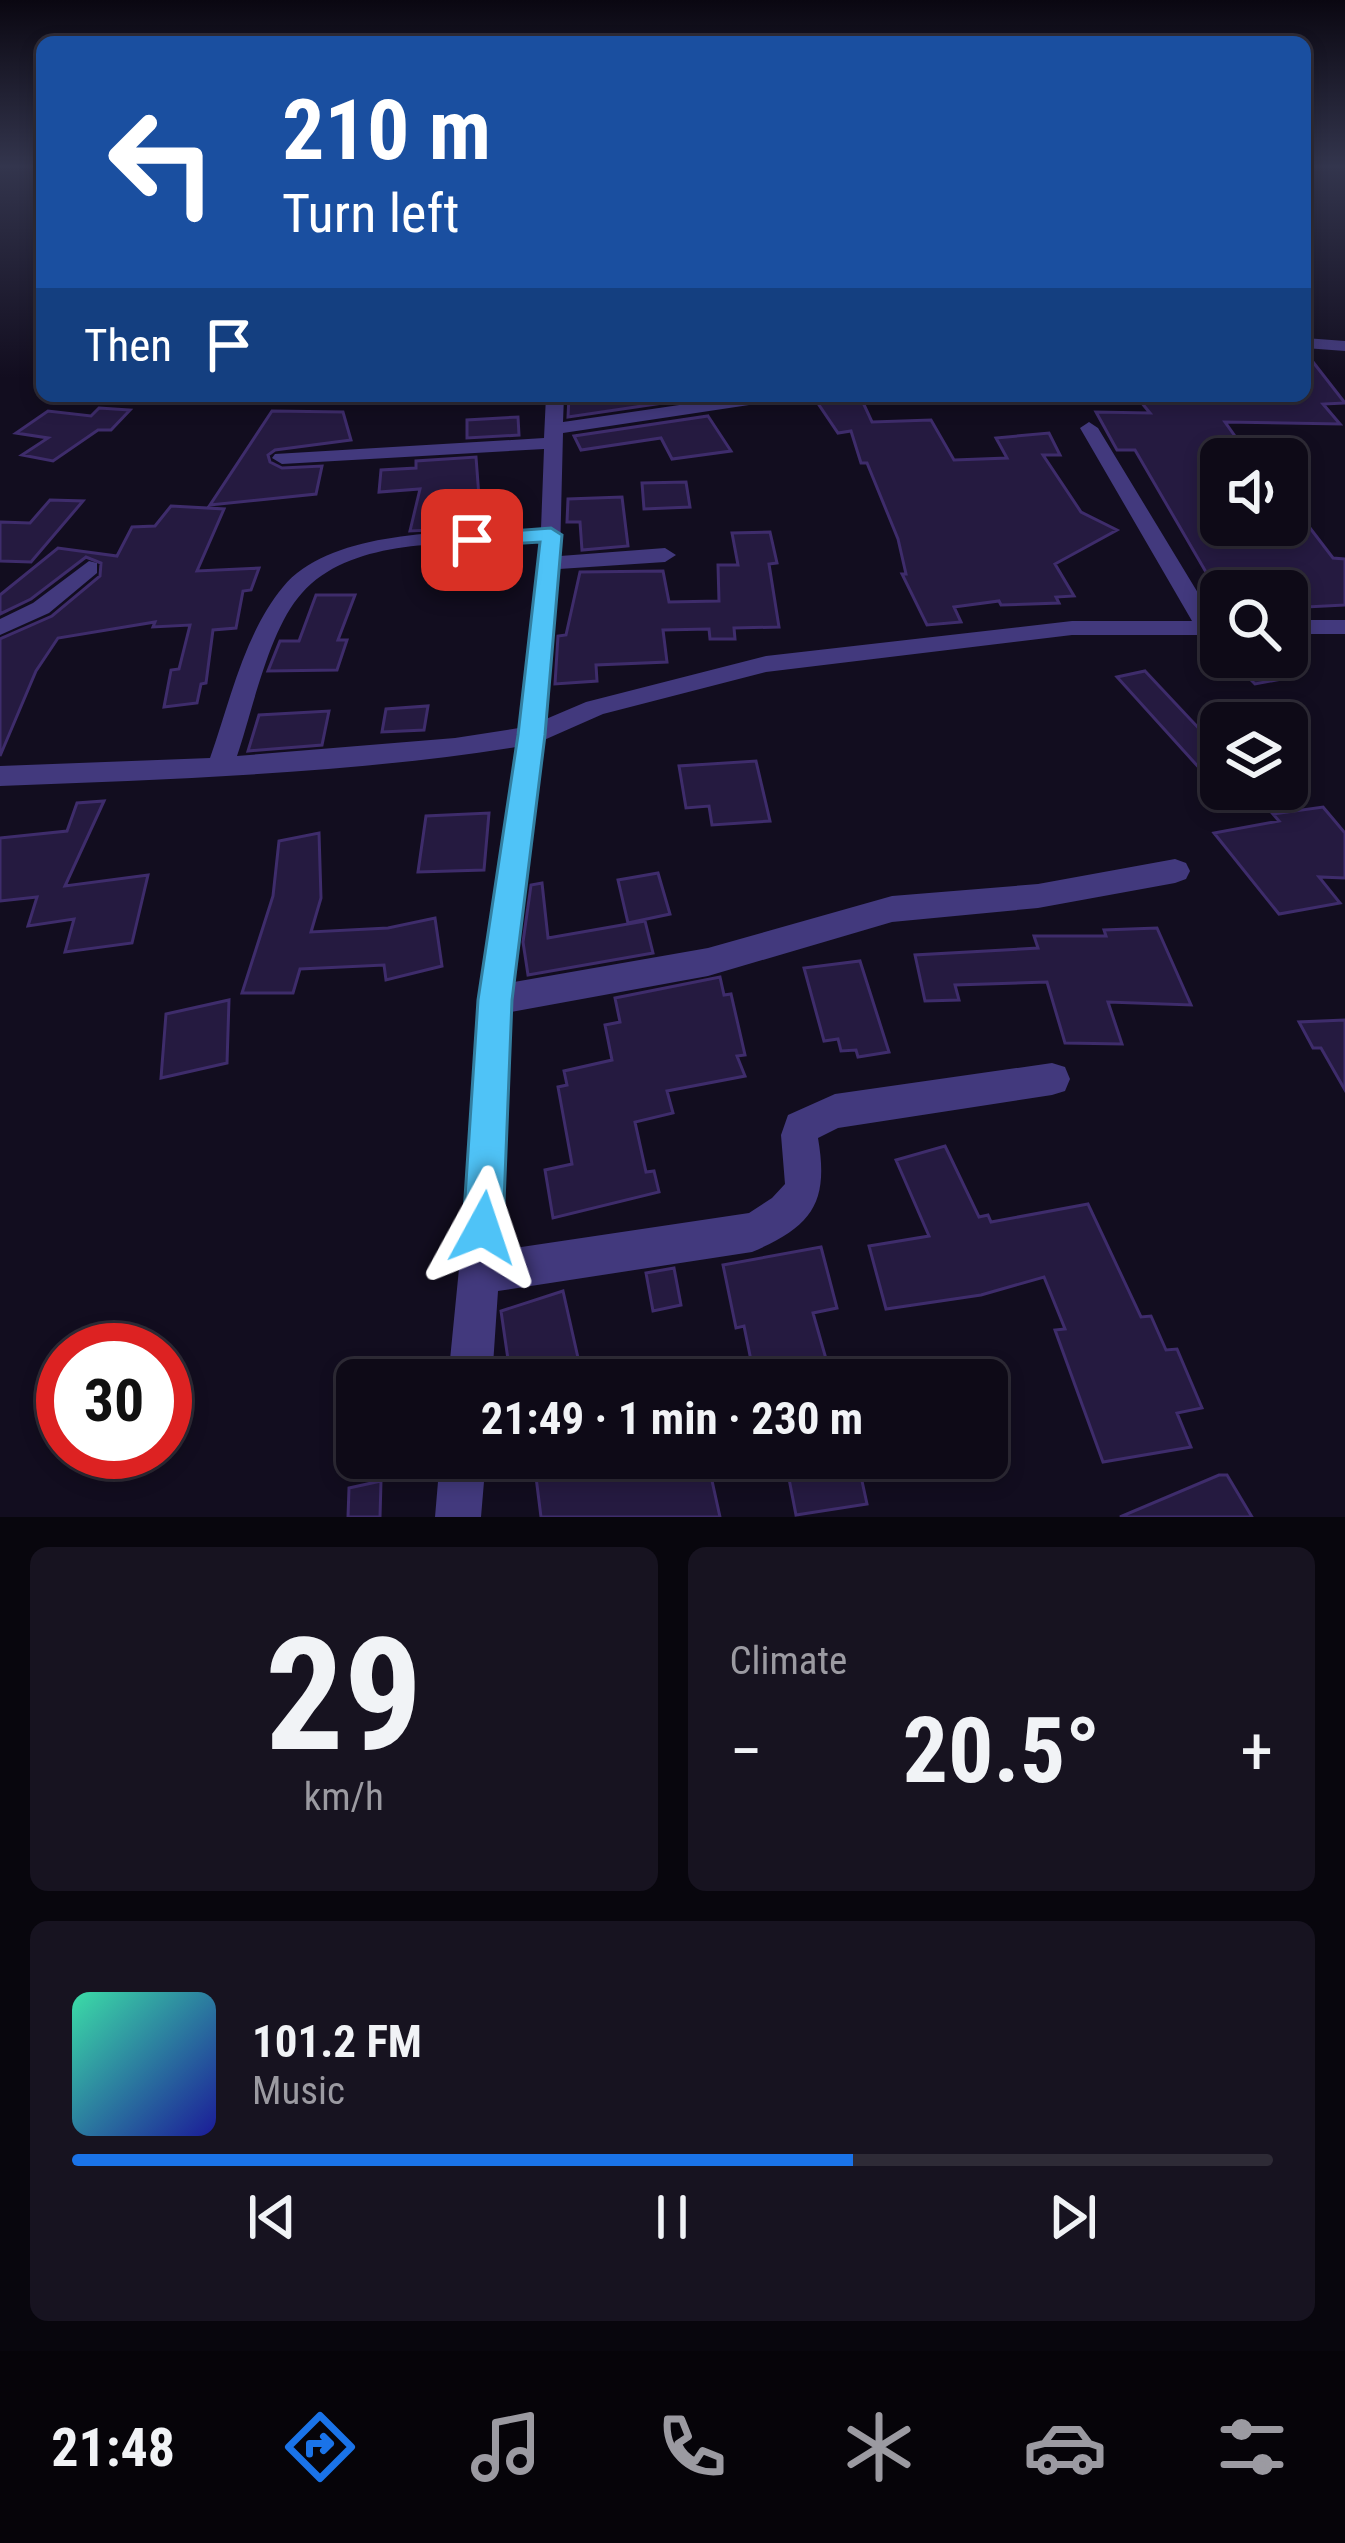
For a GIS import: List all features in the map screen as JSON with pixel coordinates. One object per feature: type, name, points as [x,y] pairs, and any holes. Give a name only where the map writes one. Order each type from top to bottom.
[{"type":"street","points":[[1311,343],[1345,346]]},
{"type":"street","points":[[472,1359],[495,1000],[532,735],[550,549],[555,402]]},
{"type":"street","points":[[282,458],[556,436],[743,402]]},
{"type":"street","points":[[1089,428],[1200,606]]},
{"type":"street","points":[[220,767],[266,644],[292,590],[310,574],[358,551],[550,549],[665,554]]},
{"type":"street","points":[[0,628],[40,608],[89,568]]},
{"type":"street","points":[[1308,627],[1345,627]]},
{"type":"street","points":[[0,776],[391,755],[532,735],[595,708],[766,664],[1053,629],[1200,628]]},
{"type":"street","points":[[495,1000],[708,962],[892,909],[1038,896],[1175,872]]},
{"type":"street","points":[[479,1274],[752,1232],[790,1213],[805,1181],[797,1138],[801,1127],[816,1119],[835,1111],[1052,1078]]},
{"type":"street","points":[[458,1517],[461,1479]]},
{"type":"building","points":[[1311,359],[1345,403],[1323,404],[1340,424],[1225,422],[1236,438],[1200,438],[1200,546],[1308,546],[1308,525],[1333,558],[1345,559],[1345,605],[1308,607],[1308,570],[1205,570],[1135,450],[1117,450],[1096,412],[1150,413],[1141,402],[1311,402]]},
{"type":"building","points":[[569,402],[669,402],[568,417]]},
{"type":"building","points":[[817,402],[863,402],[872,422],[931,420],[954,460],[1007,458],[996,438],[1049,433],[1060,455],[1043,455],[1081,512],[1117,530],[1055,564],[1074,596],[1056,597],[1059,603],[1001,605],[999,601],[954,607],[961,622],[927,625],[902,574],[906,574],[898,539],[867,463],[861,463],[851,431],[838,433]]},
{"type":"building","points":[[99,408],[130,410],[111,430],[98,430],[53,461],[22,455],[48,438],[16,433],[48,411],[91,416]]},
{"type":"building","points":[[272,411],[343,412],[351,440],[275,450],[268,455],[270,462],[282,468],[322,466],[316,494],[210,505]]},
{"type":"building","points":[[708,416],[731,451],[672,459],[661,438],[581,450],[574,436]]},
{"type":"building","points":[[518,417],[519,435],[467,438],[467,420]]},
{"type":"building","points":[[476,457],[480,510],[512,508],[513,526],[410,531],[420,489],[379,492],[381,470],[416,468],[416,461]]},
{"type":"building","points":[[686,482],[690,507],[644,509],[642,483]]},
{"type":"building","points":[[622,497],[628,546],[582,550],[580,522],[567,522],[568,499]]},
{"type":"building","points":[[50,500],[83,501],[31,562],[0,561],[0,522],[30,523]]},
{"type":"building","points":[[171,506],[224,509],[197,571],[259,568],[251,590],[243,591],[236,628],[213,630],[206,683],[201,684],[197,703],[164,707],[171,670],[179,669],[190,625],[153,627],[155,622],[58,638],[36,671],[0,756],[0,639],[52,616],[100,576],[101,563],[86,557],[31,599],[0,614],[0,595],[58,548],[117,556],[132,527],[155,526]]},
{"type":"building","points":[[770,532],[777,563],[769,564],[779,627],[734,628],[735,639],[710,639],[709,629],[663,630],[667,662],[596,665],[597,681],[555,684],[558,636],[566,635],[580,572],[663,571],[669,602],[719,601],[718,565],[738,565],[732,533]]},
{"type":"building","points":[[316,595],[355,595],[338,640],[347,640],[337,670],[268,671],[280,641],[299,641]]},
{"type":"building","points":[[1145,671],[1200,730],[1200,769],[1117,677]]},
{"type":"building","points":[[1249,678],[1286,678],[1255,684]]},
{"type":"building","points":[[428,706],[424,730],[382,732],[386,709]]},
{"type":"building","points":[[329,711],[322,745],[248,751],[259,715]]},
{"type":"building","points":[[756,761],[770,821],[712,825],[709,806],[686,808],[679,766]]},
{"type":"building","points":[[104,801],[65,886],[148,875],[132,943],[65,952],[74,919],[28,926],[37,897],[0,901],[0,838],[67,831],[77,803]]},
{"type":"building","points":[[1323,807],[1345,833],[1345,878],[1319,877],[1340,903],[1279,914],[1214,833],[1279,821],[1273,814]]},
{"type":"building","points":[[489,813],[484,870],[418,872],[426,816]]},
{"type":"building","points":[[319,833],[321,898],[311,932],[388,928],[435,918],[442,966],[386,980],[384,965],[300,969],[293,993],[242,993],[273,896],[279,841]]},
{"type":"building","points":[[658,873],[670,914],[628,923],[618,880]]},
{"type":"building","points":[[542,883],[548,938],[645,921],[653,953],[528,975],[523,942],[531,885]]},
{"type":"building","points":[[1157,928],[1191,1005],[1108,1002],[1122,1044],[1065,1043],[1047,982],[955,985],[959,1000],[925,1001],[915,955],[1038,948],[1034,936],[1106,936],[1104,930]]},
{"type":"building","points":[[860,961],[889,1052],[858,1057],[856,1050],[841,1051],[838,1039],[824,1041],[804,968]]},
{"type":"building","points":[[720,977],[724,995],[731,994],[745,1055],[737,1056],[745,1076],[667,1091],[673,1113],[635,1122],[646,1172],[654,1171],[659,1192],[553,1218],[545,1170],[572,1164],[558,1087],[567,1085],[564,1071],[612,1060],[605,1025],[620,1022],[615,998]]},
{"type":"building","points":[[229,1000],[227,1063],[161,1078],[166,1014]]},
{"type":"building","points":[[1345,1020],[1345,1090],[1321,1048],[1313,1048],[1299,1022]]},
{"type":"building","points":[[945,1146],[979,1217],[988,1215],[991,1222],[1088,1204],[1141,1317],[1151,1316],[1166,1350],[1177,1349],[1202,1408],[1177,1413],[1191,1447],[1103,1462],[1055,1330],[1065,1329],[1044,1277],[981,1295],[886,1309],[869,1246],[929,1236],[896,1160]]},
{"type":"building","points":[[821,1247],[837,1308],[813,1313],[826,1359],[751,1359],[744,1326],[736,1328],[723,1265]]},
{"type":"building","points":[[674,1268],[681,1305],[653,1311],[646,1273]]},
{"type":"building","points":[[563,1291],[578,1359],[508,1359],[501,1311]]},
{"type":"building","points":[[1227,1475],[1252,1517],[1120,1517]]},
{"type":"building","points":[[536,1479],[712,1479],[720,1517],[541,1517]]},
{"type":"building","points":[[789,1479],[862,1479],[867,1504],[796,1515]]},
{"type":"building","points":[[381,1481],[380,1517],[348,1517],[349,1488]]},
{"type":"route","points":[[472,540],[551,535],[532,735],[495,1000],[483,1228]]}]
